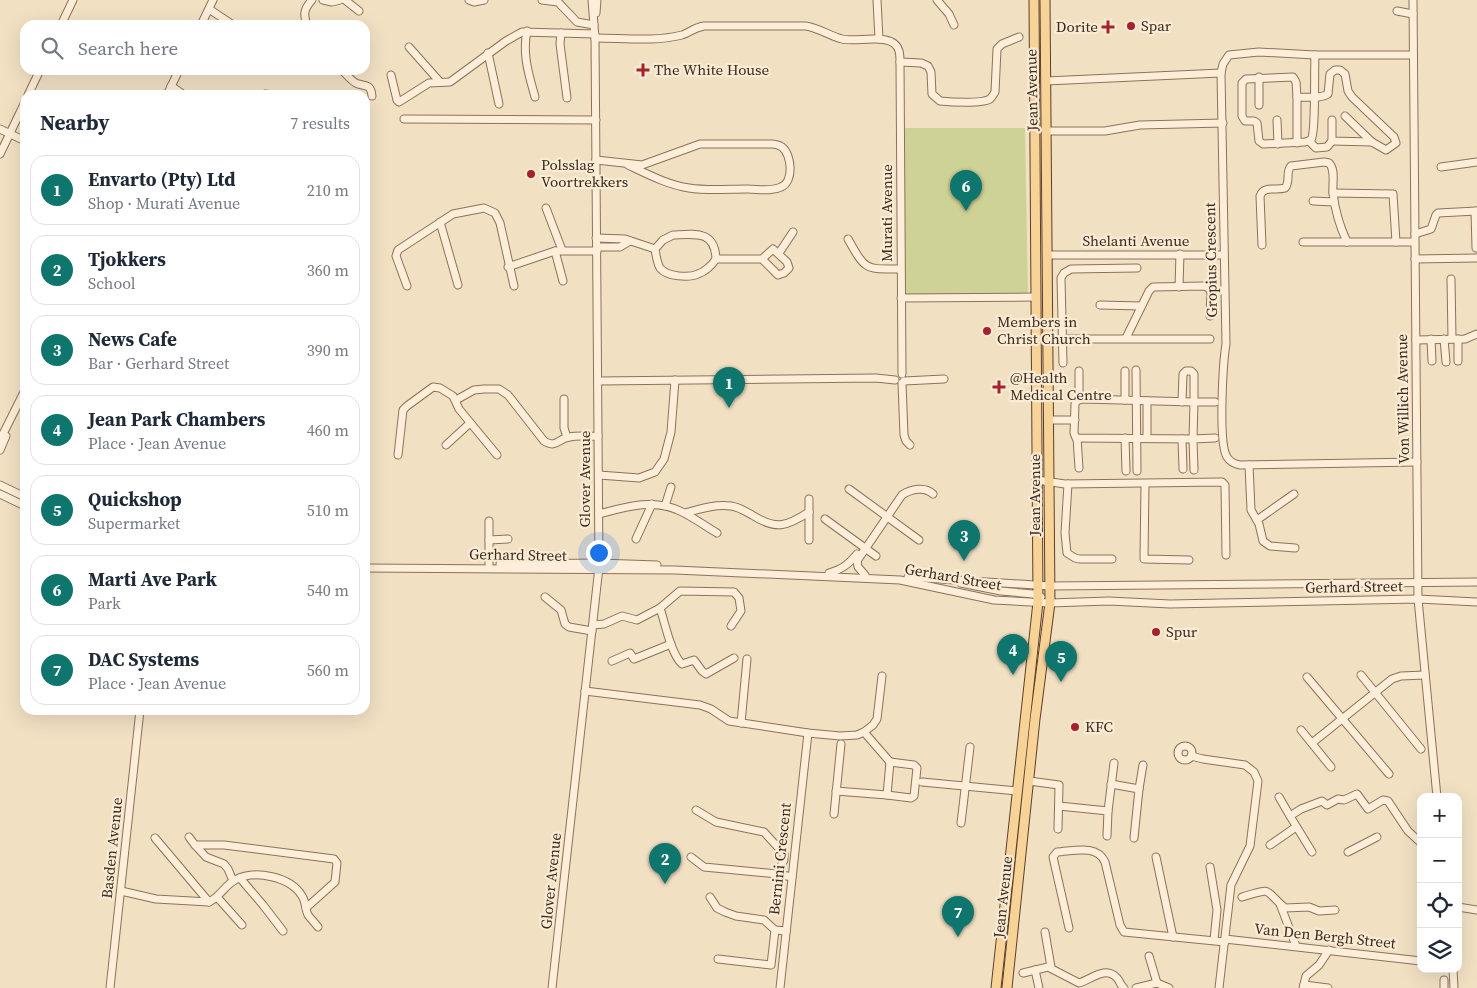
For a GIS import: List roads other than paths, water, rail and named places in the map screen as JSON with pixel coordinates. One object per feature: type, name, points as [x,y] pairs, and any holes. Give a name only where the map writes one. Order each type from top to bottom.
[{"type":"main road","name":"Jean Avenue","points":[[996,988],[1038,598],[1034,0]]},
{"type":"main road","name":"Jean Avenue","points":[[1006,988],[1050,603],[1045,0]]},
{"type":"main road","points":[[1035,63],[1039,46],[1045,42]]},
{"type":"main road","points":[[1015,809],[1021,799],[1028,736],[1034,730]]},
{"type":"street","points":[[63,20],[72,0]]},
{"type":"street","points":[[204,20],[213,0]]},
{"type":"street","points":[[306,20],[304,10],[312,0]]},
{"type":"street","points":[[323,0],[332,2],[340,0]]},
{"type":"street","points":[[345,0],[358,11]]},
{"type":"street","points":[[469,0],[474,2],[484,0]]},
{"type":"street","points":[[542,0],[558,1],[577,22],[595,31]]},
{"type":"street","name":"Glover Avenue","points":[[592,0],[595,31]]},
{"type":"street","name":"Glover Avenue","points":[[552,988],[599,566],[595,31],[597,0]]},
{"type":"street","points":[[877,0],[879,39]]},
{"type":"street","points":[[937,0],[949,14],[954,25]]},
{"type":"street","name":"Von Willich Avenue","points":[[1413,0],[1418,599],[1437,793]]},
{"type":"street","points":[[209,9],[226,20]]},
{"type":"street","points":[[1396,11],[1413,14]]},
{"type":"street","points":[[391,75],[398,102],[429,83],[450,82],[513,36],[527,31],[562,33],[595,31],[662,38],[681,35],[704,26],[806,26],[819,28],[842,39],[888,40],[897,46],[900,62],[921,63],[928,66],[931,72],[932,94],[937,99],[944,101],[988,100],[995,92],[997,49],[1002,44],[1019,37]]},
{"type":"street","points":[[527,31],[524,44],[525,58],[535,98]]},
{"type":"street","points":[[562,33],[560,44],[567,98]]},
{"type":"street","points":[[409,47],[440,82]]},
{"type":"street","points":[[1046,81],[1221,73],[1225,60],[1229,55],[1259,52],[1314,55],[1413,55]]},
{"type":"street","points":[[488,53],[499,104]]},
{"type":"street","points":[[1297,143],[1297,97],[1296,82],[1293,77],[1249,77],[1242,83],[1242,116],[1245,121],[1257,123],[1261,143],[1278,144],[1297,143],[1309,141],[1313,138],[1314,134],[1314,55]]},
{"type":"street","name":"Murati Avenue","points":[[900,62],[900,380],[904,435],[910,445]]},
{"type":"street","points":[[1297,97],[1326,96],[1329,91],[1330,74],[1334,70],[1343,72],[1348,91],[1352,97],[1396,140],[1393,146],[1386,150],[1372,142],[1345,116]]},
{"type":"street","name":"Gropius Crescent","points":[[1221,73],[1226,344],[1223,371],[1224,450],[1226,456],[1232,462],[1249,465],[1417,462]]},
{"type":"street","points":[[30,90],[38,75]]},
{"type":"street","points":[[169,90],[176,75]]},
{"type":"street","points":[[347,75],[357,84],[369,87],[372,90],[372,96]]},
{"type":"street","points":[[1259,77],[1259,105]]},
{"type":"street","points":[[171,86],[177,90]]},
{"type":"street","points":[[0,154],[20,113]]},
{"type":"street","points":[[404,119],[596,120]]},
{"type":"street","points":[[1278,120],[1278,144]]},
{"type":"street","points":[[1332,120],[1332,142]]},
{"type":"street","points":[[1047,131],[1106,131],[1140,125],[1223,123]]},
{"type":"street","points":[[0,129],[20,139]]},
{"type":"street","points":[[1309,141],[1316,148],[1327,147],[1332,142],[1372,142]]},
{"type":"street","points":[[596,160],[628,165],[646,164],[700,144],[771,144],[781,146],[784,149],[790,166],[787,184],[774,190],[690,188],[654,177],[628,165]]},
{"type":"street","points":[[1441,166],[1477,162]]},
{"type":"street","points":[[1262,245],[1260,194],[1266,189],[1281,190],[1287,187],[1288,171],[1291,166],[1329,163],[1332,168],[1334,202],[1339,223],[1348,242]]},
{"type":"street","points":[[1333,193],[1393,194],[1396,242]]},
{"type":"street","points":[[1314,201],[1334,202]]},
{"type":"street","points":[[407,286],[396,256],[397,251],[453,214],[484,208],[495,213],[500,223],[508,267],[514,286]]},
{"type":"street","points":[[546,208],[559,250],[563,281]]},
{"type":"street","points":[[1303,242],[1396,242],[1414,238],[1431,229],[1438,213],[1476,211],[1476,248]]},
{"type":"street","points":[[440,222],[458,285]]},
{"type":"street","points":[[778,253],[793,232]]},
{"type":"street","points":[[702,235],[707,237],[714,245],[716,259],[713,264],[698,274],[675,275],[664,272],[661,269],[657,262],[655,249],[668,236],[702,235]]},
{"type":"street","points":[[848,239],[856,253],[868,266],[874,269],[900,269]]},
{"type":"street","points":[[508,267],[559,250],[597,245],[620,247],[630,241],[655,249]]},
{"type":"street","points":[[716,259],[762,259],[773,249],[787,262],[789,268],[782,274],[775,273],[762,259]]},
{"type":"street","name":"Shelanti Avenue","points":[[1048,254],[1224,255]]},
{"type":"street","points":[[1179,287],[1180,254]]},
{"type":"street","points":[[1416,259],[1477,258]]},
{"type":"street","points":[[1063,363],[1062,278],[1064,273],[1072,269],[1137,268]]},
{"type":"street","points":[[1446,362],[1451,339],[1451,279]]},
{"type":"street","points":[[1126,338],[1152,287],[1204,286],[1209,288],[1211,293],[1210,316]]},
{"type":"street","points":[[901,298],[1036,296]]},
{"type":"street","points":[[1100,305],[1141,306]]},
{"type":"street","points":[[1416,340],[1465,338],[1477,334]]},
{"type":"street","points":[[1063,339],[1210,339]]},
{"type":"street","points":[[1431,339],[1432,361]]},
{"type":"street","points":[[1451,339],[1458,362]]},
{"type":"street","points":[[1136,370],[1137,470]]},
{"type":"street","points":[[1079,371],[1079,400],[1075,404],[1074,435],[1077,438],[1079,468]]},
{"type":"street","points":[[1125,371],[1125,400]]},
{"type":"street","points":[[1182,402],[1182,374],[1186,371],[1192,371],[1194,374],[1194,470]]},
{"type":"street","points":[[598,381],[944,379]]},
{"type":"street","points":[[599,475],[639,478],[655,472],[664,459],[671,432],[675,380]]},
{"type":"street","points":[[398,455],[402,413],[407,406],[436,387],[450,393],[456,400],[459,409],[497,455]]},
{"type":"street","points":[[456,400],[474,390],[484,388],[499,389],[508,395],[544,441],[549,444],[554,444],[567,437],[598,436]]},
{"type":"street","points":[[564,398],[564,428],[567,437]]},
{"type":"street","points":[[0,440],[20,400]]},
{"type":"street","points":[[1079,400],[1214,402]]},
{"type":"street","points":[[1147,401],[1147,438]]},
{"type":"street","points":[[0,450],[14,412]]},
{"type":"street","points":[[1048,420],[1075,420]]},
{"type":"street","points":[[446,445],[470,423]]},
{"type":"street","points":[[1077,438],[1215,438]]},
{"type":"street","points":[[1125,438],[1126,471]]},
{"type":"street","points":[[1182,439],[1183,469]]},
{"type":"street","points":[[1249,465],[1251,510],[1257,520],[1263,541],[1270,546],[1295,548]]},
{"type":"street","points":[[1037,480],[1068,484],[1220,482],[1224,484],[1226,555]]},
{"type":"street","points":[[0,484],[20,494]]},
{"type":"street","points":[[1068,484],[1065,533],[1068,553],[1078,559],[1112,559]]},
{"type":"street","points":[[1145,484],[1144,559],[1189,560]]},
{"type":"street","points":[[666,506],[671,487]]},
{"type":"street","points":[[849,488],[919,540]]},
{"type":"street","points":[[829,573],[842,569],[854,561],[902,495],[907,492],[927,488],[934,494]]},
{"type":"street","points":[[0,494],[20,504]]},
{"type":"street","points":[[1257,520],[1294,494]]},
{"type":"street","points":[[809,498],[809,540]]},
{"type":"street","points":[[636,539],[652,504]]},
{"type":"street","points":[[599,514],[624,507],[652,504],[666,506],[685,513],[717,533]]},
{"type":"street","points":[[685,513],[710,507],[732,506],[742,509],[763,522],[779,526],[791,523],[809,512]]},
{"type":"street","points":[[824,519],[865,546],[876,556]]},
{"type":"street","points":[[488,564],[489,521]]},
{"type":"street","points":[[489,540],[508,539]]},
{"type":"street","points":[[854,561],[865,575]]},
{"type":"street","name":"Gerhard Street","points":[[370,566],[488,564],[599,566],[829,573],[1050,586],[1477,582]]},
{"type":"street","name":"Gerhard Street","points":[[370,566],[599,566],[900,580],[994,600],[1038,598],[1050,603],[1109,601],[1170,604],[1418,599],[1477,602]]},
{"type":"street","points":[[949,580],[970,586],[1038,598]]},
{"type":"street","points":[[545,597],[561,610],[569,627],[592,628],[622,616],[637,620],[660,608],[680,591],[734,592],[739,598],[742,611],[731,626]]},
{"type":"street","points":[[660,608],[671,644],[680,662],[685,664],[694,660],[706,674],[734,658]]},
{"type":"street","points":[[612,661],[630,653],[634,659],[671,644]]},
{"type":"street","points":[[741,723],[747,659]]},
{"type":"street","points":[[1361,675],[1421,749]]},
{"type":"street","points":[[1312,743],[1392,679],[1398,676],[1425,675]]},
{"type":"street","points":[[586,691],[700,705],[711,709],[729,721],[840,736],[857,735],[873,725],[877,719],[882,676]]},
{"type":"street","points":[[1306,677],[1389,774]]},
{"type":"street","name":"Basden Avenue","points":[[110,988],[139,715]]},
{"type":"street","points":[[1301,730],[1331,767]]},
{"type":"street","points":[[836,792],[911,798],[914,796],[918,770],[914,765],[890,762],[864,732]]},
{"type":"street","name":"Bernini Crescent","points":[[780,988],[808,733]]},
{"type":"street","points":[[834,814],[841,744]]},
{"type":"street","points":[[961,823],[970,747]]},
{"type":"street","points":[[1191,756],[1245,764],[1254,772],[1258,781],[1250,846],[1231,885],[1219,988]]},
{"type":"street","points":[[887,795],[890,762]]},
{"type":"street","points":[[1107,836],[1114,762]]},
{"type":"street","points":[[1134,838],[1142,765]]},
{"type":"street","points":[[1030,781],[1059,785],[1058,829]]},
{"type":"street","points":[[922,782],[1016,791]]},
{"type":"street","points":[[1111,784],[1139,790]]},
{"type":"street","points":[[1290,816],[1301,809],[1322,801],[1327,805],[1338,799],[1344,800],[1357,794],[1368,808],[1385,800],[1391,804],[1408,831],[1417,839]]},
{"type":"street","points":[[1278,797],[1312,852]]},
{"type":"street","points":[[1059,806],[1108,811]]},
{"type":"street","points":[[696,810],[711,820],[761,830],[768,835],[784,854],[784,860],[777,874]]},
{"type":"street","points":[[1270,845],[1296,827]]},
{"type":"street","points":[[189,837],[206,857],[224,864],[236,880],[263,905],[283,931]]},
{"type":"street","points":[[1348,852],[1377,837]]},
{"type":"street","points":[[155,838],[209,902]]},
{"type":"street","points":[[195,845],[224,845],[334,859],[337,863],[336,882],[306,908]]},
{"type":"street","name":"Van Den Bergh Street","points":[[1069,928],[1054,857],[1057,852],[1091,850],[1101,855],[1105,862],[1120,925],[1124,932],[1296,946],[1417,961]]},
{"type":"street","points":[[691,857],[704,867],[792,877]]},
{"type":"street","points":[[1156,857],[1173,937]]},
{"type":"street","points":[[1210,867],[1217,910],[1214,940]]},
{"type":"street","points":[[121,891],[156,898],[209,902],[236,880],[259,876],[284,880],[297,889],[303,897],[308,914],[318,927]]},
{"type":"street","points":[[1242,897],[1266,891],[1271,893],[1285,908],[1335,910]]},
{"type":"street","points":[[217,897],[242,925]]},
{"type":"street","points":[[710,897],[717,908],[725,912],[736,916],[764,920],[775,930],[786,931]]},
{"type":"street","points":[[1280,904],[1296,946]]},
{"type":"street","points":[[1462,908],[1477,910]]},
{"type":"street","points":[[718,960],[772,965],[775,930]]},
{"type":"street","points":[[1045,932],[1051,967]]},
{"type":"street","points":[[1328,988],[1304,987],[1306,976],[1319,965],[1329,950]]},
{"type":"street","points":[[1149,956],[1157,983]]},
{"type":"street","points":[[1023,973],[1051,967],[1080,985],[1099,973],[1109,973],[1117,978],[1124,988]]},
{"type":"street","points":[[1035,970],[1039,988]]},
{"type":"street","points":[[1453,973],[1454,988]]},
{"type":"street","points":[[1136,988],[1157,983],[1169,988]]},
{"type":"place","name":"Spar","points":[[1131,26]]},
{"type":"place","name":"Dorite","points":[[1108,27]]},
{"type":"place","name":"The White House","points":[[643,70]]},
{"type":"place","name":"Polsslag Voortrekkers","points":[[531,174]]},
{"type":"place","name":"Marti Ave Park","points":[[966,211]]},
{"type":"place","name":"Members in Christ Church","points":[[987,331]]},
{"type":"place","name":"@Health Medical Centre","points":[[999,387]]},
{"type":"place","name":"Envarto (Pty) Ltd","points":[[729,408]]},
{"type":"place","name":"News Cafe","points":[[964,561]]},
{"type":"place","name":"Spur","points":[[1156,632]]},
{"type":"place","name":"Jean Park Chambers","points":[[1013,675]]},
{"type":"place","name":"Quickshop","points":[[1061,682]]},
{"type":"place","name":"KFC","points":[[1075,727]]},
{"type":"place","name":"Tjokkers","points":[[665,884]]},
{"type":"place","name":"DAC Systems","points":[[958,937]]}]
